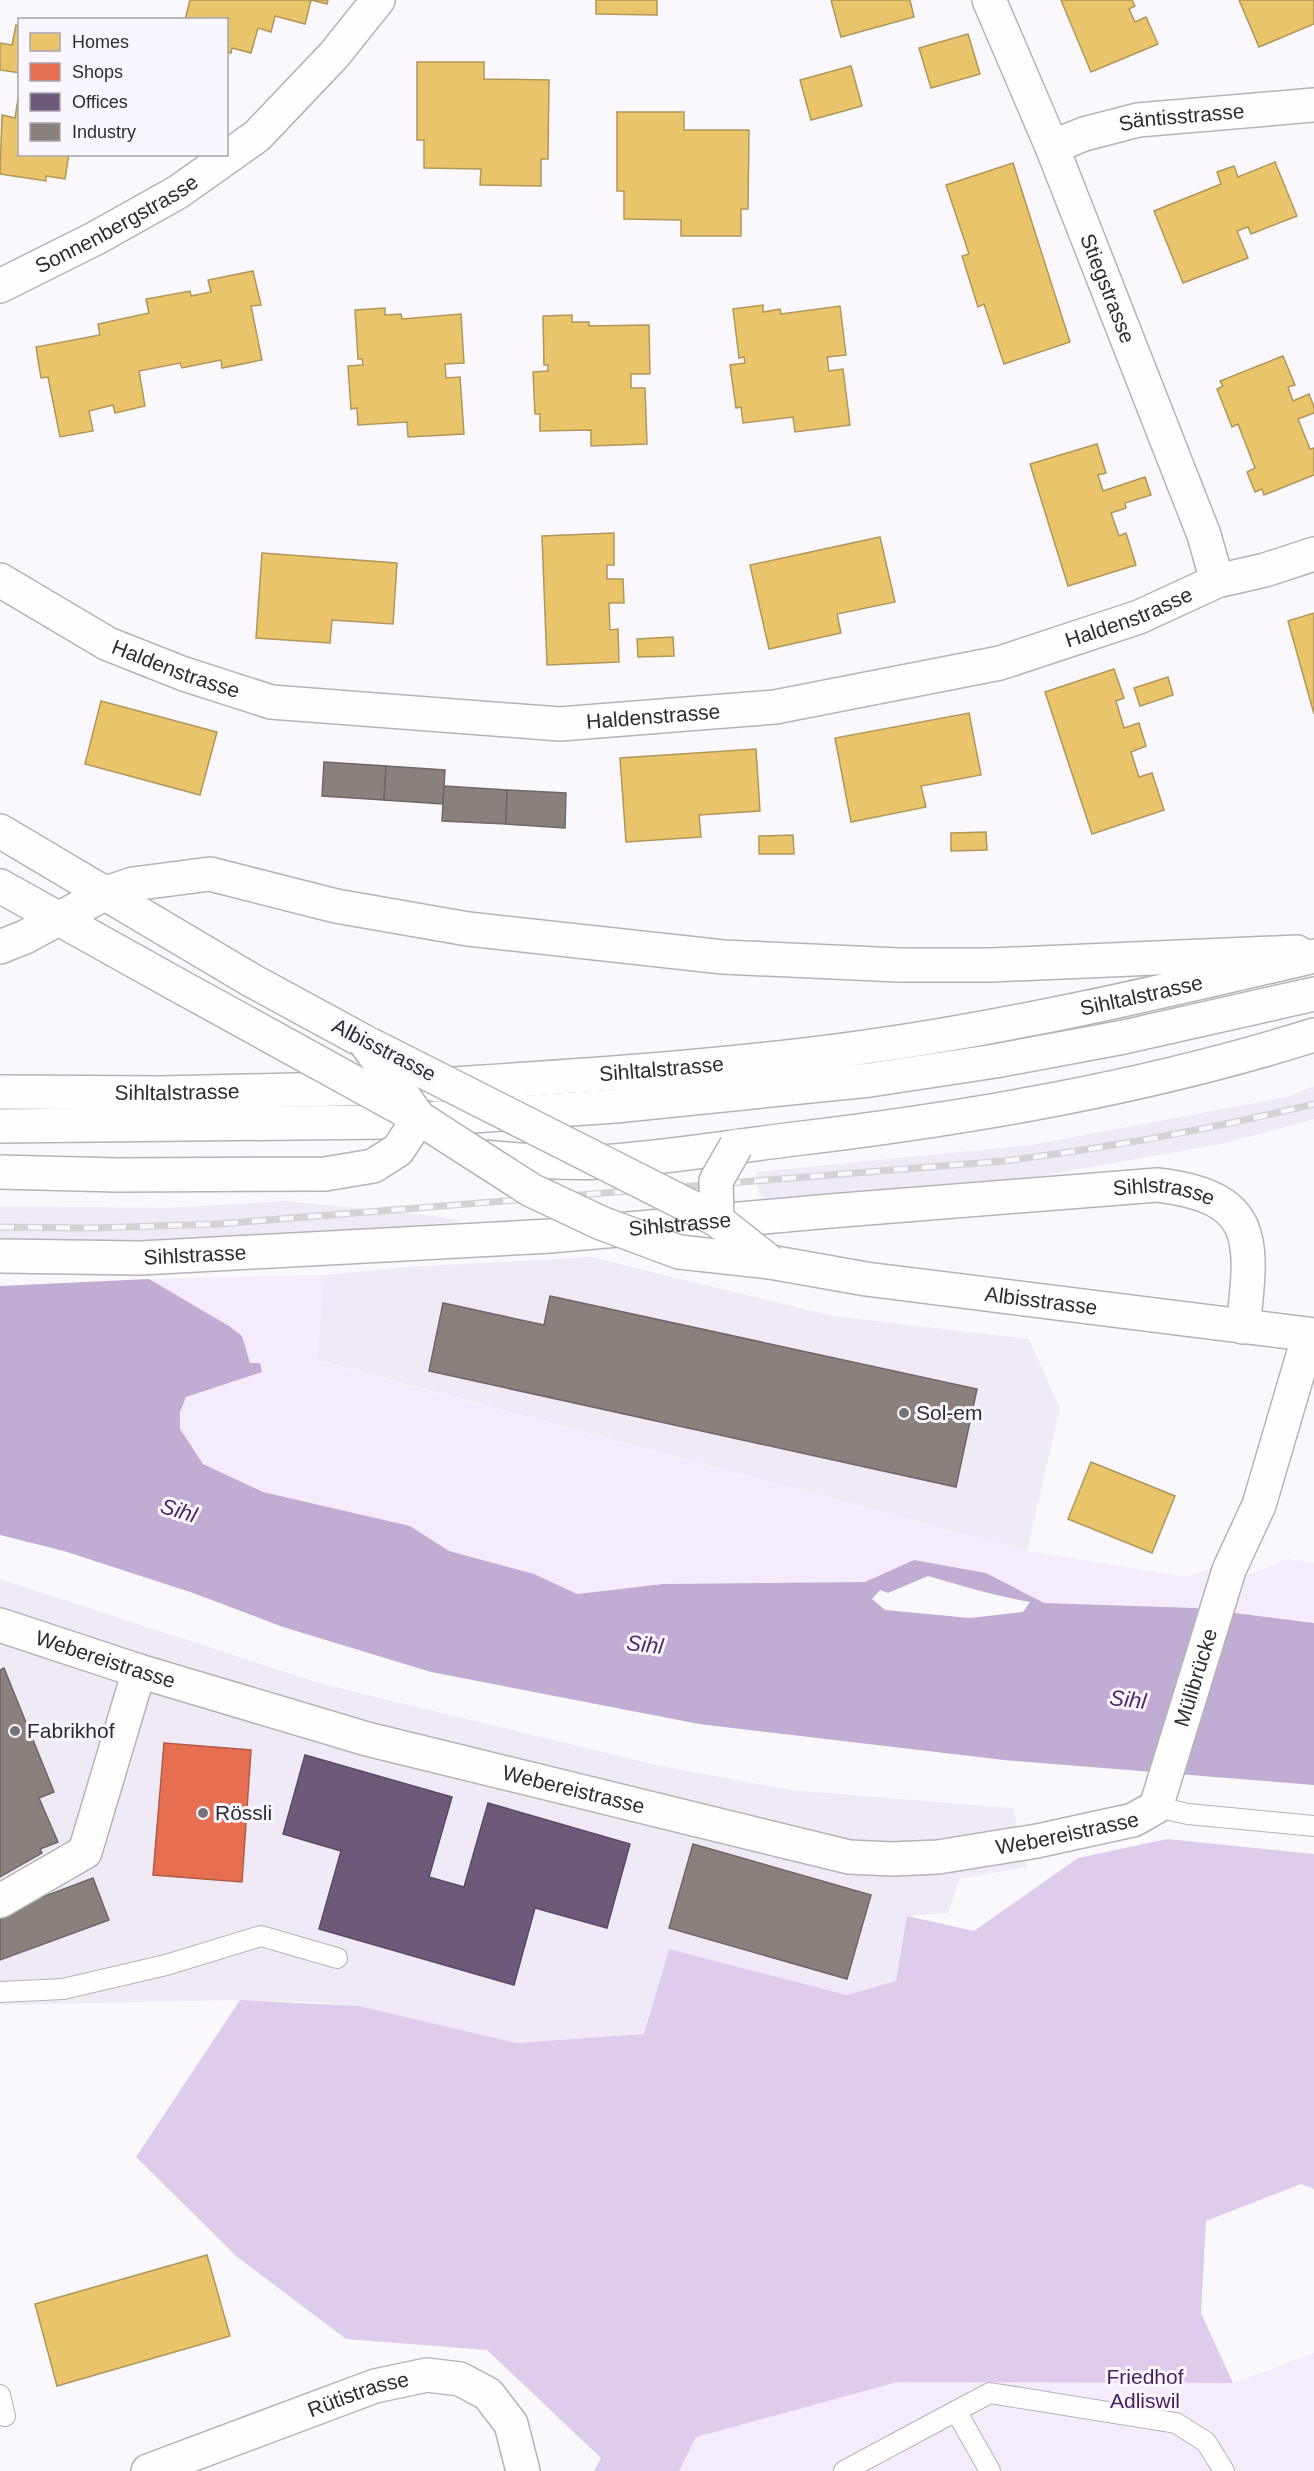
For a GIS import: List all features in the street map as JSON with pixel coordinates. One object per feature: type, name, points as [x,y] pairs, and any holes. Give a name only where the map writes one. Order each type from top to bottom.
[{"type":"main road","name":"Sonnenbergstrasse","points":[[0,286],[96,238],[178,192],[257,136],[334,55],[378,0]]},
{"type":"main road","name":"Stiegstrasse","points":[[989,0],[1053,147],[1204,535],[1217,581]]},
{"type":"main road","name":"Säntisstrasse","points":[[1053,147],[1084,134],[1138,120],[1314,105]]},
{"type":"main road","name":"Haldenstrasse","points":[[0,580],[108,644],[184,674],[271,702],[560,724],[775,706],[1000,663],[1139,617],[1217,581],[1265,570],[1314,554]]},
{"type":"main road","name":"Albisstrasse","points":[[0,831],[251,980],[365,1042],[717,1220],[770,1262]]},
{"type":"main road","points":[[0,946],[25,938],[106,893],[133,884],[210,874],[336,906],[468,929],[723,957],[899,965],[991,964],[1314,951]]},
{"type":"main road","name":"Albisstrasse","points":[[0,886],[419,1118],[531,1190],[601,1223],[679,1252],[770,1262],[866,1279],[1312,1335]]},
{"type":"main road","name":"Sihltalstrasse","points":[[0,1092],[369,1089],[612,1074],[864,1047],[980,1029],[1120,1002],[1314,956]]},
{"type":"main road","name":"Sihltalstrasse","points":[[0,1126],[387,1122],[615,1106],[870,1080],[995,1061],[1124,1037],[1314,994]]},
{"type":"main road","points":[[482,1157],[546,1162],[599,1162],[871,1130],[1014,1107],[1128,1085],[1250,1055],[1314,1035]]},
{"type":"main road","points":[[0,1173],[324,1174],[373,1166],[398,1150],[419,1118],[365,1042]]},
{"type":"main road","points":[[717,1220],[716,1181],[736,1146]]},
{"type":"main road","name":"Sihlstrasse","points":[[0,1256],[141,1258],[550,1236],[830,1210],[1157,1185],[1206,1195],[1228,1208],[1243,1225],[1248,1241],[1248,1256],[1243,1327]]},
{"type":"main road","name":"Mülibrücke","points":[[1160,1796],[1229,1570],[1259,1505],[1312,1335]]},
{"type":"main road","name":"Webereistrasse","points":[[0,1625],[139,1671],[367,1739],[849,1857],[892,1859],[938,1857],[1036,1840],[1133,1820],[1160,1796]]},
{"type":"main road","points":[[0,1901],[85,1852],[139,1671]]},
{"type":"main road","name":"Rütistrasse","points":[[148,2471],[375,2386],[427,2375],[460,2379],[488,2394],[511,2424],[523,2471]]},
{"type":"lane","name":"Webereistrasse","points":[[1160,1796],[1188,1814],[1314,1826]]},
{"type":"lane","points":[[0,1992],[63,1989],[166,1965],[261,1936],[337,1958]]},
{"type":"lane","points":[[844,2471],[990,2393],[1176,2423],[1206,2442],[1224,2471]]},
{"type":"lane","points":[[0,2395],[5,2416]]},
{"type":"lane","points":[[956,2411],[990,2471]]},
{"type":"shaded area","points":[[1314,1086],[1314,1119],[1227,1143],[1035,1177],[767,1198],[759,1195],[756,1172],[1031,1145],[1286,1097]]},
{"type":"shaded area","points":[[286,1201],[437,1216],[461,1222],[266,1236],[107,1243],[0,1242],[0,1206],[166,1208]]},
{"type":"shaded area","points":[[591,1257],[833,1316],[1029,1339],[1060,1408],[1027,1551],[317,1360],[323,1275],[406,1267]]},
{"type":"shaded area","points":[[0,1579],[319,1683],[656,1765],[791,1790],[1013,1808],[1027,1867],[960,1879],[948,1913],[907,1916],[896,1981],[847,1995],[669,1949],[644,2034],[516,2043],[359,2006],[311,2002],[240,2000],[0,2005]]},
{"type":"shaded area","points":[[1167,1839],[1314,1854],[1314,2189],[1301,2184],[1206,2221],[1201,2314],[1233,2383],[897,2382],[696,2437],[679,2471],[594,2471],[601,2458],[487,2350],[346,2339],[236,2256],[136,2157],[240,2000],[359,2006],[516,2043],[644,2034],[669,1949],[847,1995],[896,1981],[907,1916],[974,1931],[1078,1858]]},
{"type":"green space","points":[[323,1275],[318,1361],[1027,1551],[1187,1577],[1215,1566],[1247,1575],[1288,1559],[1314,1563],[1314,1623],[1195,1608],[1044,1603],[986,1573],[914,1560],[865,1582],[663,1584],[577,1594],[533,1574],[449,1551],[410,1526],[263,1492],[203,1464],[180,1429],[180,1412],[186,1397],[262,1372],[259,1363],[250,1363],[241,1336],[229,1326],[149,1279]]},
{"type":"green space","name":"Friedhof Adliswil","points":[[1168,2236],[1233,2383],[1314,2353],[1314,2471],[626,2471],[730,2362]]},
{"type":"water","name":"Sihl","points":[[149,1279],[229,1326],[242,1336],[250,1363],[260,1363],[262,1372],[186,1397],[180,1412],[180,1429],[203,1464],[263,1492],[410,1526],[449,1551],[534,1574],[577,1594],[663,1584],[865,1582],[914,1560],[986,1573],[1044,1603],[1195,1608],[1314,1623],[1314,1785],[1004,1760],[699,1724],[431,1672],[283,1627],[193,1593],[64,1551],[0,1535],[0,1286]],"holes":[[[928,1576],[992,1594],[1030,1602],[1023,1612],[970,1618],[885,1610],[872,1599],[880,1590],[888,1593]]]},
{"type":"building: Homes","points":[[190,0],[311,0],[305,24],[275,16],[271,32],[258,28],[251,53],[232,48],[231,53],[228,52],[228,18],[186,18]]},
{"type":"building: Homes","points":[[311,0],[328,0],[327,4]]},
{"type":"building: Homes","points":[[596,0],[657,0],[657,15],[596,14]]},
{"type":"building: Homes","points":[[831,0],[910,0],[914,17],[841,37]]},
{"type":"building: Homes","points":[[1061,0],[1132,0],[1135,6],[1129,9],[1135,22],[1146,17],[1158,44],[1091,72]]},
{"type":"building: Homes","points":[[1239,0],[1314,0],[1314,24],[1259,47]]},
{"type":"building: Homes","points":[[16,25],[18,26],[18,73],[0,70],[0,43],[12,45]]},
{"type":"building: Homes","points":[[968,34],[980,74],[931,88],[919,48]]},
{"type":"building: Homes","points":[[417,62],[484,62],[484,79],[549,80],[548,159],[541,159],[541,186],[480,185],[481,169],[424,168],[424,140],[417,140]]},
{"type":"building: Homes","points":[[851,66],[862,106],[811,120],[800,80]]},
{"type":"building: Homes","points":[[18,99],[18,156],[69,156],[65,179],[46,176],[46,181],[0,174],[2,115],[15,118]]},
{"type":"building: Homes","points":[[617,112],[684,112],[684,130],[749,130],[748,209],[741,209],[741,236],[681,236],[681,220],[624,219],[624,191],[617,191]]},
{"type":"building: Homes","points":[[1275,162],[1297,216],[1251,234],[1248,227],[1237,231],[1248,258],[1183,283],[1154,211],[1221,184],[1217,172],[1234,166],[1238,177]]},
{"type":"building: Homes","points":[[1013,163],[1070,342],[1004,364],[984,304],[978,307],[962,256],[969,254],[946,185]]},
{"type":"building: Homes","points":[[253,271],[261,305],[251,306],[262,360],[222,368],[221,360],[182,368],[180,363],[139,371],[145,406],[115,413],[113,405],[89,411],[93,431],[60,437],[48,377],[41,378],[36,347],[100,335],[98,324],[149,313],[146,299],[190,291],[191,296],[211,292],[208,280]]},
{"type":"building: Homes","points":[[763,305],[763,312],[780,309],[781,314],[840,306],[846,355],[827,357],[829,371],[843,369],[850,425],[795,432],[793,417],[743,423],[741,407],[736,408],[730,365],[745,363],[744,357],[739,358],[733,309]]},
{"type":"building: Homes","points":[[385,308],[385,315],[401,314],[402,319],[461,314],[464,363],[445,364],[446,378],[460,377],[464,434],[408,437],[407,422],[358,425],[357,408],[351,409],[348,366],[363,365],[362,359],[358,359],[355,310]]},
{"type":"building: Homes","points":[[572,315],[572,322],[589,322],[589,326],[649,325],[650,374],[631,374],[631,388],[645,388],[647,444],[591,446],[591,430],[540,431],[540,414],[535,414],[533,372],[548,371],[548,365],[544,365],[543,316]]},
{"type":"building: Homes","points":[[1283,356],[1295,385],[1288,387],[1293,401],[1309,394],[1314,407],[1314,413],[1298,419],[1310,449],[1314,448],[1314,475],[1264,495],[1262,489],[1255,492],[1247,472],[1255,468],[1238,424],[1232,427],[1217,389],[1223,386],[1220,381]]},
{"type":"building: Homes","points":[[1097,444],[1106,473],[1098,475],[1103,491],[1145,477],[1151,495],[1125,503],[1126,508],[1111,513],[1119,536],[1126,533],[1136,565],[1068,586],[1030,464]]},
{"type":"building: Homes","points":[[614,533],[614,565],[607,565],[607,579],[623,579],[624,603],[609,603],[610,630],[618,629],[619,662],[547,665],[542,536]]},
{"type":"building: Homes","points":[[880,537],[895,602],[837,614],[841,633],[769,649],[750,565]]},
{"type":"building: Homes","points":[[262,553],[397,563],[393,624],[332,620],[330,643],[256,638]]},
{"type":"building: Homes","points":[[1314,613],[1314,714],[1288,621]]},
{"type":"building: Homes","points":[[673,637],[674,656],[638,657],[637,639]]},
{"type":"building: Homes","points":[[1114,669],[1124,698],[1116,701],[1124,728],[1139,723],[1146,746],[1131,752],[1139,777],[1152,773],[1164,810],[1092,834],[1045,692]]},
{"type":"building: Homes","points":[[1168,677],[1173,695],[1140,706],[1134,688]]},
{"type":"building: Homes","points":[[101,701],[217,732],[200,795],[85,764]]},
{"type":"building: Homes","points":[[969,713],[981,775],[921,786],[926,807],[851,822],[835,738]]},
{"type":"building: Homes","points":[[756,749],[760,811],[699,815],[701,837],[626,842],[620,758]]},
{"type":"building: Homes","points":[[986,832],[987,850],[951,851],[951,833]]},
{"type":"building: Homes","points":[[793,835],[794,854],[759,854],[759,836]]},
{"type":"building: Homes","points":[[1091,1462],[1175,1496],[1152,1553],[1068,1519]]},
{"type":"building: Homes","points":[[207,2255],[230,2336],[57,2386],[35,2304]]},
{"type":"building: Shops","name":"Rössli","points":[[164,1743],[251,1750],[242,1882],[153,1875]]},
{"type":"building: Offices","points":[[305,1755],[452,1797],[429,1877],[464,1887],[488,1803],[630,1844],[607,1928],[535,1908],[514,1985],[319,1929],[341,1851],[283,1834]]},
{"type":"building: Industry","points":[[324,762],[386,766],[384,800],[322,796]]},
{"type":"building: Industry","points":[[386,766],[445,770],[443,804],[384,800]]},
{"type":"building: Industry","points":[[444,786],[507,790],[506,824],[442,821]]},
{"type":"building: Industry","points":[[507,790],[566,793],[565,828],[506,824]]},
{"type":"building: Industry","points":[[550,1296],[977,1389],[956,1487],[429,1371],[443,1303],[544,1325]]},
{"type":"building: Industry","name":"Fabrikhof","points":[[4,1668],[54,1792],[39,1798],[58,1842],[40,1849],[42,1853],[0,1877],[0,1670]]},
{"type":"building: Industry","points":[[693,1844],[871,1895],[847,1979],[669,1928]]},
{"type":"building: Industry","points":[[93,1878],[109,1920],[0,1960],[0,1913]]},
{"type":"railway","points":[[0,1227],[91,1228],[218,1224],[1004,1161],[1160,1137],[1314,1104]]},
{"type":"place","name":"Sol-em","points":[[904,1413]]},
{"type":"place","name":"Fabrikhof","points":[[15,1731]]},
{"type":"place","name":"Rössli","points":[[203,1813]]}]
